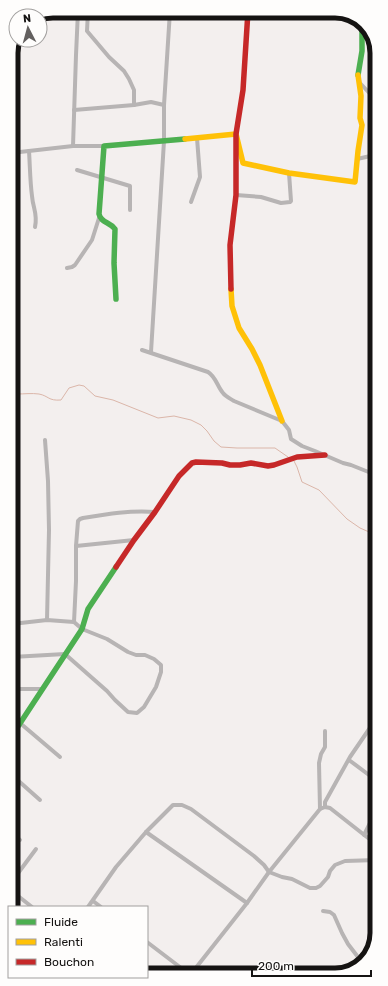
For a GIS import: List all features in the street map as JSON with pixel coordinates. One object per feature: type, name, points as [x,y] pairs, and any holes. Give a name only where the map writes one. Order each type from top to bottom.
[{"type":"street","points":[[73,146],[78,18]]},
{"type":"street","points":[[88,18],[87,31],[109,57],[124,71],[129,79],[134,90],[134,104]]},
{"type":"street","points":[[151,352],[164,141],[164,105],[170,18]]},
{"type":"street","points":[[248,18],[243,90],[236,134],[236,195],[230,246],[232,306],[239,328],[260,365],[282,421],[289,430],[292,439],[302,446],[370,473]]},
{"type":"street","points":[[236,134],[243,163],[289,173],[355,182],[362,125],[360,118],[361,96],[358,76],[362,51],[362,31]]},
{"type":"street","points":[[359,82],[370,94]]},
{"type":"street","points":[[74,110],[151,102],[164,105]]},
{"type":"street","points":[[18,153],[73,146],[104,146],[236,134]]},
{"type":"street","points":[[191,202],[200,177],[198,138]]},
{"type":"street","points":[[66,268],[75,265],[90,244],[99,218],[104,146]]},
{"type":"street","points":[[29,152],[31,194],[37,220],[35,227]]},
{"type":"street","points":[[357,159],[370,157]]},
{"type":"street","points":[[78,170],[102,176],[130,186],[130,210]]},
{"type":"street","points":[[236,195],[261,197],[281,203],[290,202],[289,173]]},
{"type":"street","points":[[99,218],[102,221],[114,226],[115,229],[114,263],[116,299]]},
{"type":"street","points":[[142,350],[212,374],[220,389],[228,398],[282,421]]},
{"type":"street","points":[[45,440],[49,530],[47,620]]},
{"type":"street","points":[[18,725],[82,629],[88,609],[179,476],[192,463],[222,463],[240,465],[251,463],[268,466],[297,457],[325,455]]},
{"type":"street","points":[[74,622],[76,546],[78,523],[80,519],[126,512],[155,512]]},
{"type":"street","points":[[76,546],[134,540]]},
{"type":"street","points":[[18,623],[47,620],[74,622],[82,629],[107,639],[128,652],[136,655],[145,655],[154,659],[161,665],[161,672],[156,687],[144,707],[137,713],[128,712],[107,691],[65,654],[18,656]]},
{"type":"street","points":[[18,689],[42,689]]},
{"type":"street","points":[[20,722],[60,757]]},
{"type":"street","points":[[325,807],[325,802],[349,760],[370,728]]},
{"type":"street","points":[[320,809],[319,763],[321,754],[325,747],[324,731]]},
{"type":"street","points":[[349,760],[370,776]]},
{"type":"street","points":[[18,780],[40,800]]},
{"type":"street","points":[[89,906],[116,867],[146,832],[173,805],[182,805],[191,810],[254,856],[269,872],[292,879],[310,888],[320,886],[328,877],[335,864],[345,861],[370,860]]},
{"type":"street","points":[[195,968],[320,809],[325,807],[330,808],[370,840]]},
{"type":"street","points":[[364,835],[370,823]]},
{"type":"street","points":[[146,832],[247,903]]},
{"type":"street","points":[[18,873],[36,849]]},
{"type":"street","points":[[18,896],[31,906]]},
{"type":"street","points":[[93,901],[100,906]]},
{"type":"street","points":[[323,911],[334,914],[348,944],[359,958]]},
{"type":"street","points":[[148,943],[182,968]]},
{"type":"waterway","points":[[18,394],[39,394],[53,400],[61,400],[69,388],[79,385],[84,386],[95,396],[113,400],[158,418],[174,416],[191,420],[201,425],[221,447],[275,448],[288,457]]},
{"type":"waterway","points":[[294,461],[302,482],[319,490],[347,519],[360,528],[370,532]]},
{"type":"traffic: fast","points":[[358,75],[362,51],[362,31]]},
{"type":"traffic: fast","points":[[116,299],[114,263],[115,229],[104,221],[99,214],[104,146],[185,139]]},
{"type":"traffic: fast","points":[[18,726],[82,629],[88,609],[116,567]]},
{"type":"traffic: slow","points":[[185,139],[236,134],[243,163],[289,173],[355,182],[362,125],[360,118],[361,96],[358,75]]},
{"type":"traffic: slow","points":[[231,289],[232,306],[239,328],[260,365],[282,421]]},
{"type":"traffic: jam","points":[[231,289],[230,245],[236,195],[236,134],[243,90],[248,18]]},
{"type":"traffic: jam","points":[[116,567],[179,476],[192,463],[222,463],[230,465],[251,463],[268,466],[297,457],[325,455]]}]
